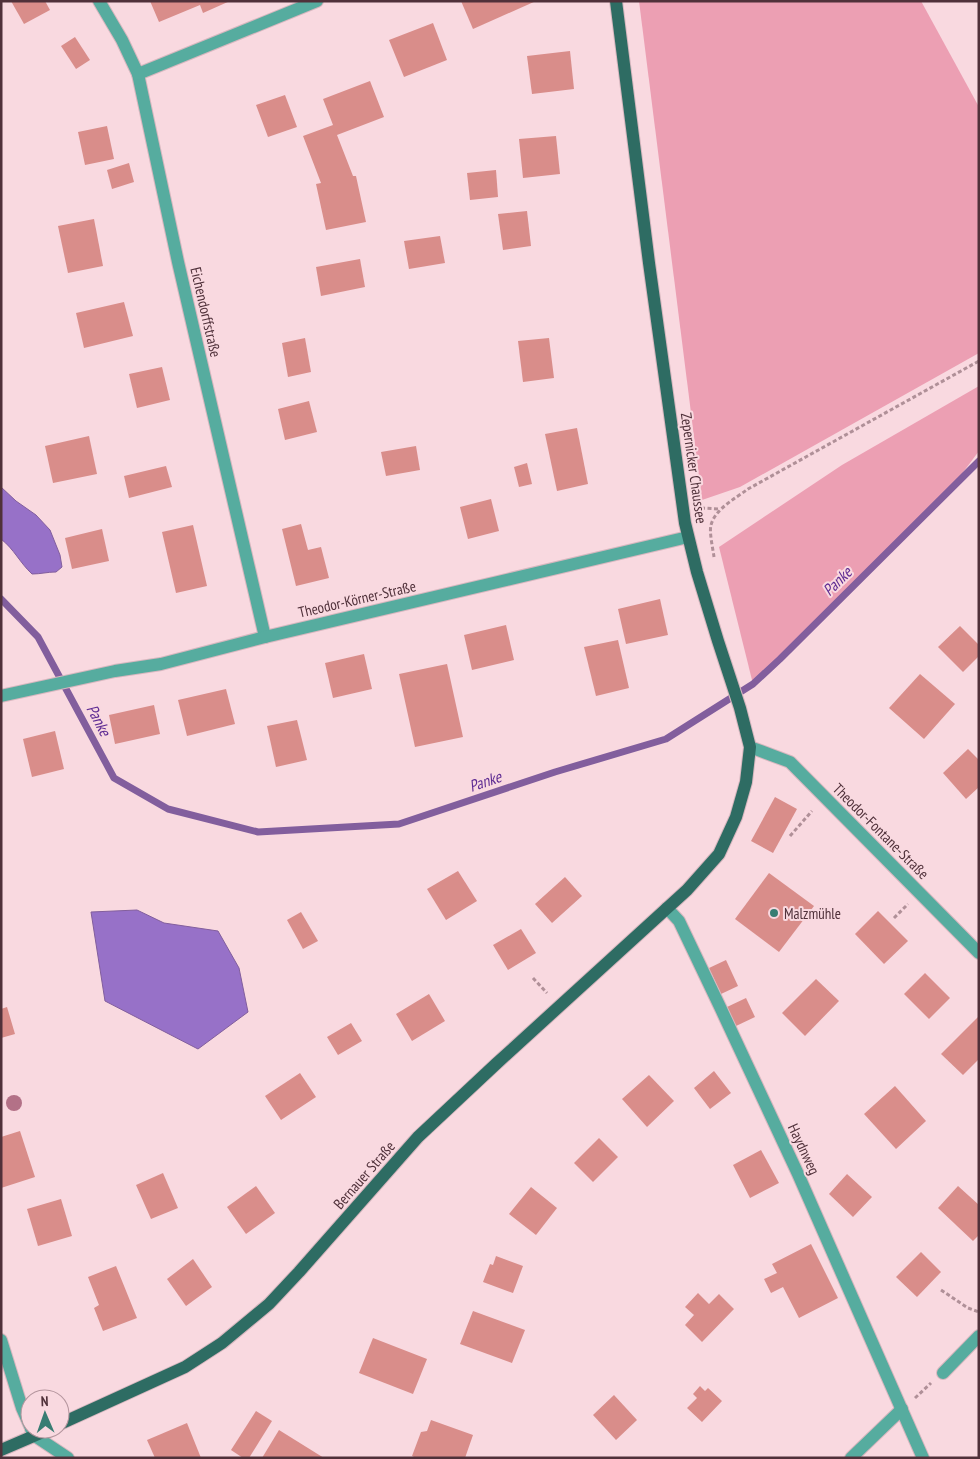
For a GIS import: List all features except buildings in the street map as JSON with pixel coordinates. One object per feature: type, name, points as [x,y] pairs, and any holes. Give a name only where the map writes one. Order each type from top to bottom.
[{"type":"main road","name":"Zepernicker Chaussee","points":[[616,1],[674,447],[688,537],[750,747],[746,782],[736,818],[719,854],[687,890],[667,908]]},
{"type":"main road","name":"Bernauer Straße","points":[[70,1419],[185,1367],[222,1343],[269,1304],[306,1265],[418,1137],[667,908]]},
{"type":"main road","points":[[1,1450],[20,1438]]},
{"type":"street","name":"Eichendorffstraße","points":[[99,1],[122,40],[138,74],[178,262],[265,637]]},
{"type":"street","points":[[138,74],[317,1]]},
{"type":"street","name":"Theodor-Körner-Straße","points":[[1,696],[161,664],[265,637],[688,537]]},
{"type":"street","name":"Theodor-Fontane-Straße","points":[[750,747],[790,762],[979,954]]},
{"type":"street","name":"Haydnweg","points":[[667,908],[679,921],[802,1183],[923,1458]]},
{"type":"street","points":[[943,1373],[979,1336]]},
{"type":"street","points":[[1,1340],[20,1402]]},
{"type":"street","points":[[851,1458],[902,1409]]},
{"type":"street","points":[[44,1439],[68,1458]]},
{"type":"path","points":[[714,560],[710,525],[720,509],[727,503],[748,489],[979,361]]},
{"type":"path","points":[[790,836],[824,797]]},
{"type":"path","points":[[533,978],[548,993]]},
{"type":"path","points":[[941,1290],[968,1308],[979,1312]]},
{"type":"path","points":[[902,1409],[943,1373]]},
{"type":"shaded area","points":[[639,1],[921,1],[979,107],[979,353],[740,487],[702,500]]},
{"type":"shaded area","points":[[979,386],[979,451],[946,495],[753,684],[719,547],[842,465]]},
{"type":"shaded area","points":[[1,487],[16,501],[36,515],[50,530],[60,555],[62,567],[56,572],[32,574],[1,539]]},
{"type":"shaded area","points":[[137,910],[164,923],[218,931],[239,968],[248,1012],[198,1049],[105,1001],[91,912]]},
{"type":"waterway","name":"Panke","points":[[1,599],[38,637],[114,778],[168,809],[258,832],[399,824],[555,772],[666,739],[753,684],[979,461]]},
{"type":"place","name":"Malzmühle","points":[[774,913]]}]
